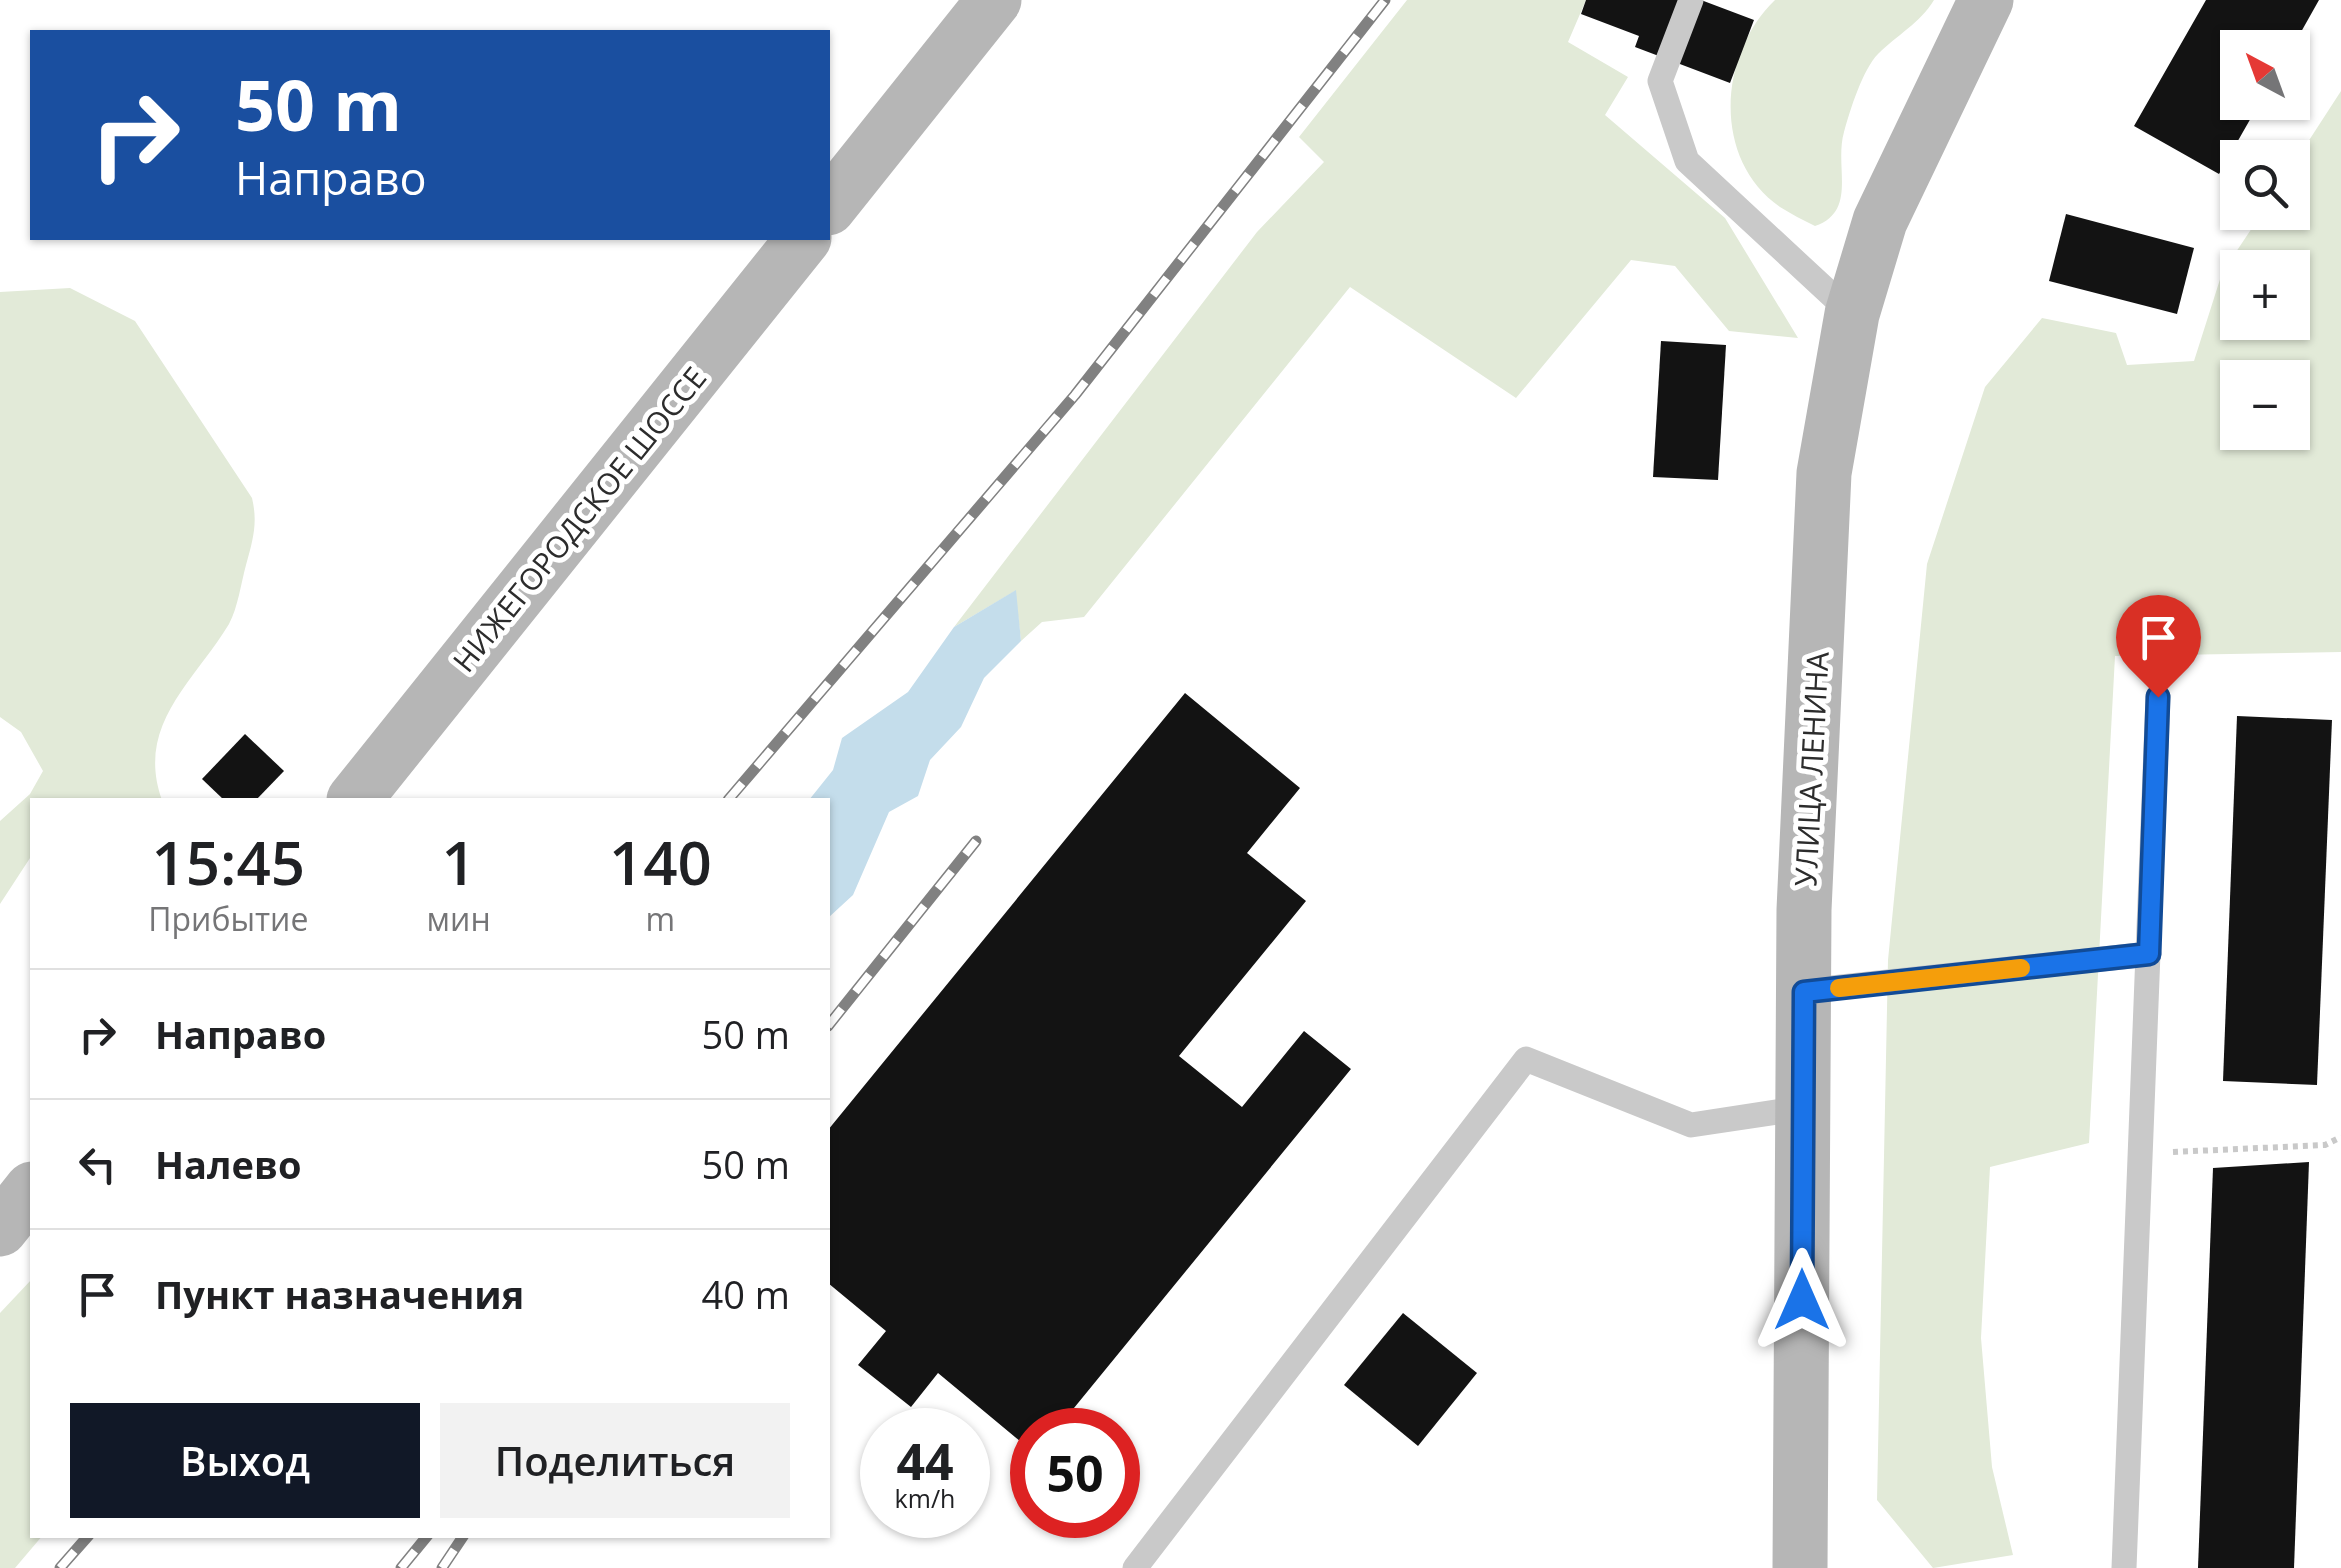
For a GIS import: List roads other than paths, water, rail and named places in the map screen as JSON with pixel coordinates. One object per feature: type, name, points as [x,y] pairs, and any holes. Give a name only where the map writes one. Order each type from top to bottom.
[{"type":"main road","points":[[830,205],[994,0]]},
{"type":"main road","name":"УЛИЦА ЛЕНИНА","points":[[1800,1568],[1804,992],[1824,473],[1852,314],[1880,221],[1986,0]]},
{"type":"main road","name":"НИЖЕГОРОДСКОЕ ШОССЕ","points":[[356,798],[802,240]]},
{"type":"main road","points":[[0,1228],[30,1192]]},
{"type":"lane","points":[[1691,0],[1660,81],[1688,161],[1852,314]]},
{"type":"lane","points":[[2124,1568],[2158,697]]},
{"type":"lane","points":[[1804,992],[2149,954]]},
{"type":"lane","points":[[1135,1568],[1526,1060],[1692,1125],[1803,1108]]},
{"type":"water","points":[[1016,590],[1021,641],[984,678],[961,727],[930,760],[918,796],[889,812],[853,895],[830,916],[830,798],[811,798],[833,770],[842,738],[908,692],[954,627]]},
{"type":"railway","points":[[730,798],[1075,395],[1385,0]]},
{"type":"railway","points":[[830,1024],[976,841]]},
{"type":"railway","points":[[60,1568],[86,1538]]},
{"type":"railway","points":[[401,1568],[426,1538]]},
{"type":"railway","points":[[442,1568],[462,1538]]}]
